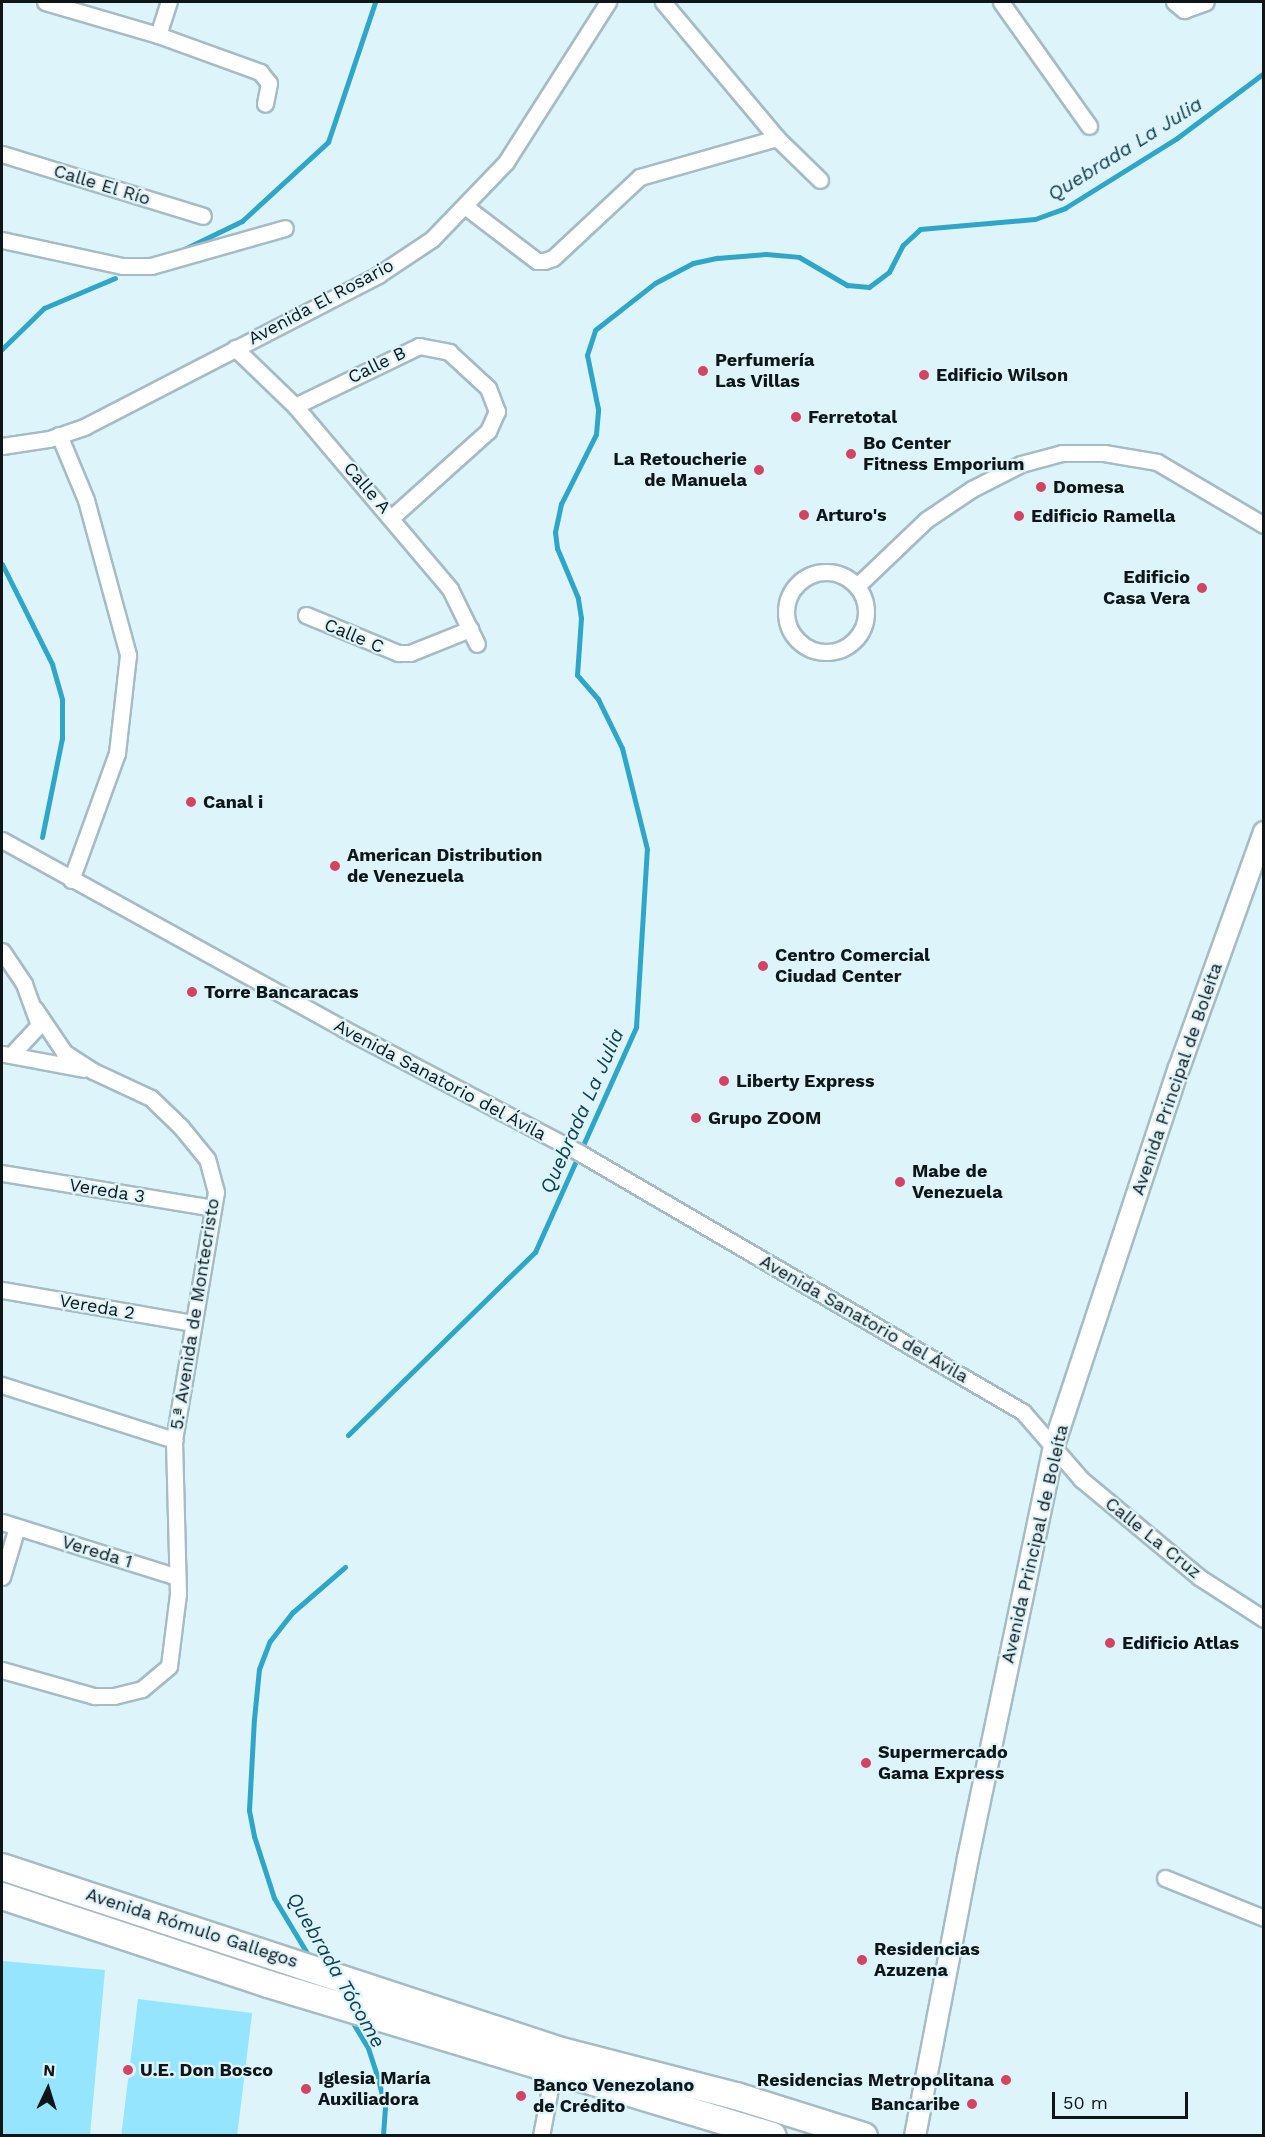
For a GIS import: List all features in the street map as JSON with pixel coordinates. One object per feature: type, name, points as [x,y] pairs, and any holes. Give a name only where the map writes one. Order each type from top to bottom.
[{"type":"main road","name":"Avenida Rómulo Gallegos","points":[[2,1867],[370,1987],[556,2061],[772,2136]]},
{"type":"main road","name":"Avenida Rómulo Gallegos","points":[[2,1896],[556,2061],[736,2096],[864,2136]]},
{"type":"street","points":[[45,2],[158,35],[267,76],[269,83],[265,104]]},
{"type":"street","points":[[158,35],[169,2]]},
{"type":"street","name":"Avenida El Rosario","points":[[2,446],[59,435],[86,426],[378,275],[432,239],[466,207],[506,162],[608,2]]},
{"type":"street","points":[[663,2],[777,138],[820,180]]},
{"type":"street","points":[[1001,2],[1089,126]]},
{"type":"street","points":[[1174,2],[1184,10],[1206,2]]},
{"type":"street","points":[[466,207],[537,261],[544,261],[553,258],[640,177],[777,138]]},
{"type":"street","name":"Calle El Río","points":[[2,154],[203,216]]},
{"type":"street","points":[[2,240],[122,266],[152,266],[285,228]]},
{"type":"street","name":"Calle B","points":[[295,406],[419,346],[449,352],[488,388],[497,411],[488,431],[392,517]]},
{"type":"street","name":"Calle A","points":[[235,348],[295,406],[392,517],[450,589],[477,644]]},
{"type":"street","points":[[59,435],[86,500],[128,655],[117,753],[71,880]]},
{"type":"street","points":[[857,586],[926,520],[972,489],[1021,464],[1062,453],[1104,453],[1157,462],[1263,525]]},
{"type":"street","points":[[832,572],[857,586],[865,601],[867,615],[855,640],[830,652],[812,650],[794,636],[787,624],[787,602],[803,579],[832,572]]},
{"type":"street","name":"Calle C","points":[[306,615],[398,653],[410,653],[471,629]]},
{"type":"street","name":"Avenida Principal de Boleíta","points":[[915,2136],[1054,1445],[1179,1068],[1263,832]]},
{"type":"street","name":"Avenida Sanatorio del Ávila","points":[[2,840],[71,880],[580,1153],[1023,1412],[1054,1445]]},
{"type":"street","name":"5.ª Avenida de Montecristo","points":[[2,951],[24,984],[35,1009],[64,1052],[93,1071],[151,1098],[199,1146],[212,1172],[216,1192],[174,1440],[177,1577],[173,1656],[162,1676],[128,1695],[94,1696],[2,1670]]},
{"type":"street","points":[[7,1054],[39,1025],[35,1009]]},
{"type":"street","points":[[7,1054],[93,1071]]},
{"type":"street","name":"Vereda 3","points":[[2,1173],[213,1208]]},
{"type":"street","name":"Vereda 2","points":[[2,1290],[193,1323]]},
{"type":"street","points":[[2,1385],[174,1440]]},
{"type":"street","name":"Calle La Cruz","points":[[1054,1445],[1099,1494],[1199,1577],[1263,1619]]},
{"type":"street","name":"Vereda 1","points":[[2,1522],[177,1577]]},
{"type":"street","points":[[2,1577],[17,1527]]},
{"type":"street","points":[[1165,1878],[1263,1918]]},
{"type":"street","points":[[541,2136],[556,2061]]},
{"type":"shaded area","points":[[2,1961],[105,1970],[90,2135],[2,2135]]},
{"type":"shaded area","points":[[138,1999],[252,2013],[237,2136],[121,2135]]},
{"type":"waterway","name":"Quebrada Tócome","points":[[180,251],[242,221],[328,142],[375,2]]},
{"type":"waterway","name":"Quebrada La Julia","points":[[348,1435],[535,1252],[636,1027],[647,849],[622,748],[598,699],[577,675],[581,618],[578,598],[557,548],[555,532],[561,504],[596,434],[598,409],[587,355],[595,330],[655,283],[693,263],[717,258],[766,254],[799,257],[847,285],[869,287],[889,272],[903,245],[920,229],[1035,219],[1065,208],[1177,138],[1264,73]]},
{"type":"waterway","name":"Quebrada Tócome","points":[[2,349],[44,308],[115,278]]},
{"type":"waterway","points":[[2,564],[52,664],[62,700],[62,738],[42,837]]},
{"type":"waterway","name":"Quebrada Tócome","points":[[310,1958],[274,1898],[254,1836],[249,1810],[254,1719],[259,1669],[270,1641],[293,1612],[345,1567]]},
{"type":"waterway","name":"Quebrada Tócome","points":[[350,2018],[368,2048],[378,2079],[385,2107],[383,2136]]},
{"type":"place","name":"Perfumería Las Villas","points":[[703,371]]},
{"type":"place","name":"Edificio Wilson","points":[[924,375]]},
{"type":"place","name":"Ferretotal","points":[[796,417]]},
{"type":"place","name":"Bo Center Fitness Emporium","points":[[851,454]]},
{"type":"place","name":"La Retoucherie de Manuela","points":[[759,470]]},
{"type":"place","name":"Domesa","points":[[1041,487]]},
{"type":"place","name":"Arturo's","points":[[804,515]]},
{"type":"place","name":"Edificio Ramella","points":[[1019,516]]},
{"type":"place","name":"Edificio Casa Vera","points":[[1202,588]]},
{"type":"place","name":"Canal i","points":[[191,802]]},
{"type":"place","name":"American Distribution de Venezuela","points":[[335,866]]},
{"type":"place","name":"Centro Comercial Ciudad Center","points":[[763,966]]},
{"type":"place","name":"Torre Bancaracas","points":[[192,992]]},
{"type":"place","name":"Liberty Express","points":[[724,1081]]},
{"type":"place","name":"Grupo ZOOM","points":[[696,1118]]},
{"type":"place","name":"Mabe de Venezuela","points":[[900,1182]]},
{"type":"place","name":"Edificio Atlas","points":[[1110,1643]]},
{"type":"place","name":"Supermercado Gama Express","points":[[866,1763]]},
{"type":"place","name":"Residencias Azuzena","points":[[862,1960]]},
{"type":"place","name":"U.E. Don Bosco","points":[[128,2070]]},
{"type":"place","name":"Residencias Metropolitana","points":[[1006,2080]]},
{"type":"place","name":"Iglesia María Auxiliadora","points":[[306,2089]]},
{"type":"place","name":"Banco Venezolano de Crédito","points":[[521,2096]]},
{"type":"place","name":"Bancaribe","points":[[972,2104]]}]
